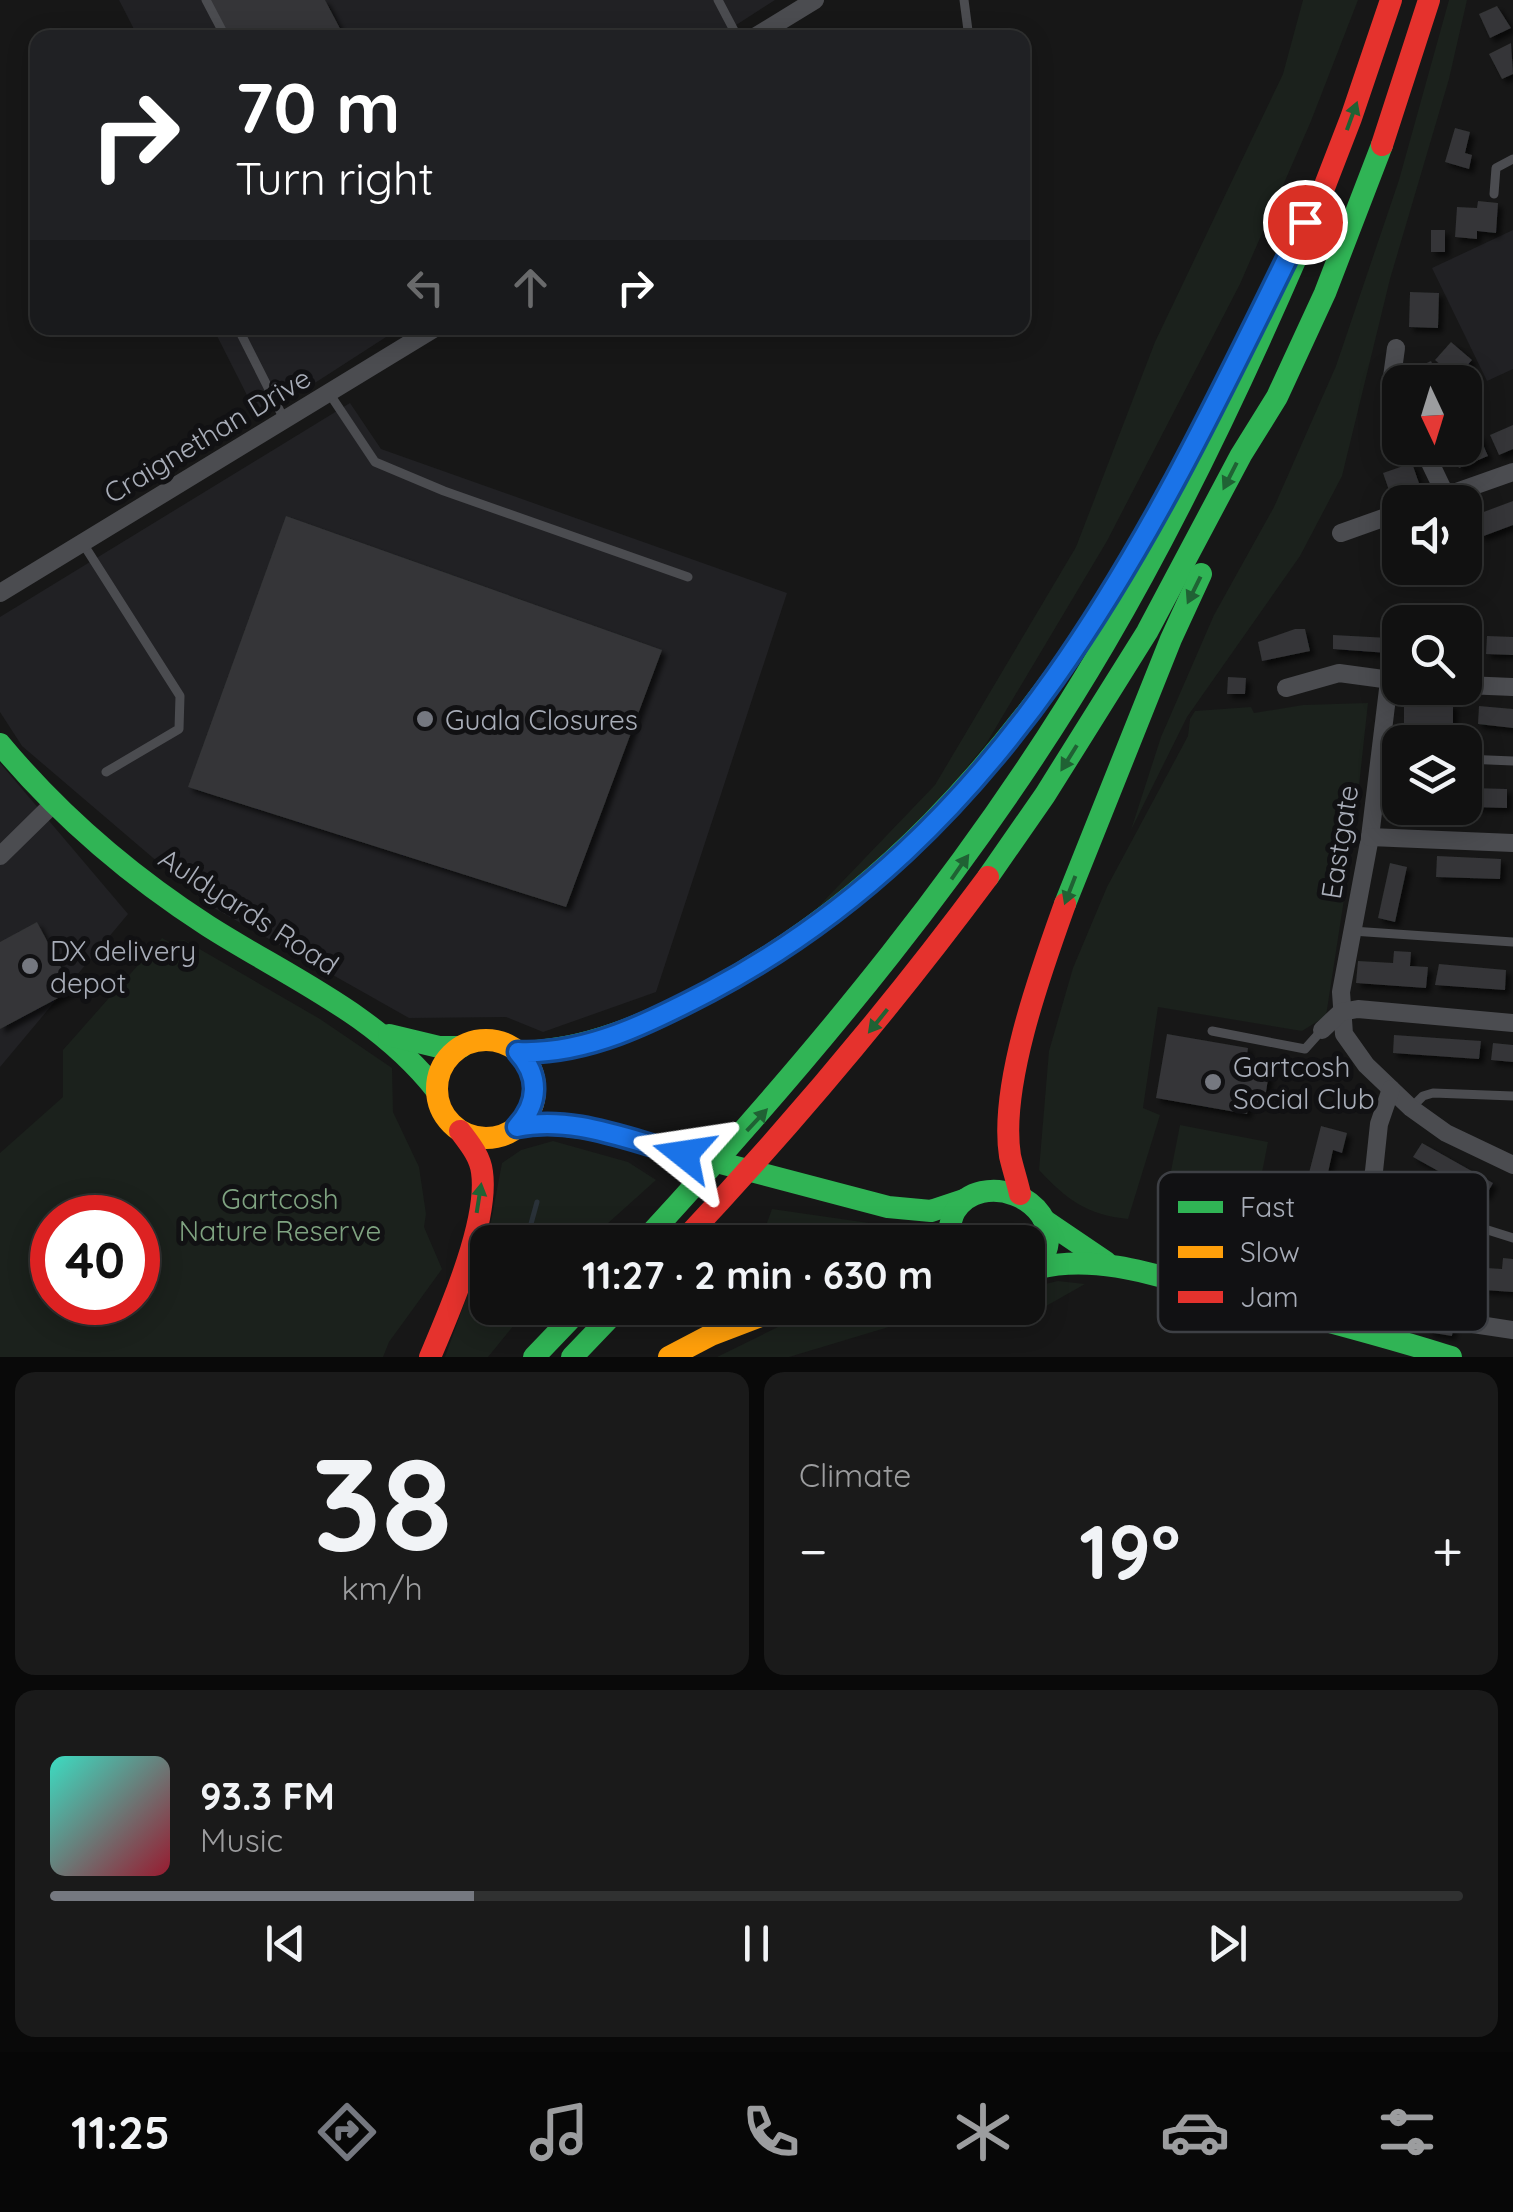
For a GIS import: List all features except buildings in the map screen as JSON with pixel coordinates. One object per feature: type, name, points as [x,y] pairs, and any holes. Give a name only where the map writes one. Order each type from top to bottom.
[{"type":"main road","points":[[659,1225],[772,1105],[932,906],[1016,788],[1128,606],[1207,458],[1270,324],[1338,155],[1391,0]]},
{"type":"main road","points":[[1111,1265],[1044,1220],[1038,1209],[1020,1194],[1012,1178],[1008,1156],[1011,1099],[1037,991],[1056,928],[1190,596],[1271,435],[1326,307],[1429,0]]},
{"type":"main road","points":[[525,1062],[597,1041],[684,1004],[753,968],[856,896],[923,837],[972,786],[1033,710],[1124,573],[1194,448],[1338,155]]},
{"type":"main road","points":[[698,1225],[783,1133],[917,974],[1023,828],[1148,630],[1237,461],[1280,391],[1346,245]]},
{"type":"main road","name":"Auldyards Road","points":[[0,744],[52,805],[171,903],[389,1035],[422,1069],[437,1092]]},
{"type":"main road","name":"Auldyards Road","points":[[389,1035],[439,1047],[461,1046]]},
{"type":"main road","points":[[430,1357],[462,1274],[481,1197],[479,1160],[444,1114],[437,1092],[443,1066],[461,1046],[490,1040],[525,1062],[552,1099],[591,1129]]},
{"type":"main road","points":[[517,1127],[526,1118],[535,1095],[525,1062]]},
{"type":"main road","points":[[460,1131],[490,1138],[517,1127],[542,1123],[591,1129],[888,1207],[926,1225]]},
{"type":"main road","points":[[888,1207],[931,1211],[991,1189],[1020,1194]]},
{"type":"main road","points":[[949,1225],[964,1200]]},
{"type":"main road","points":[[1044,1220],[1044,1225]]},
{"type":"main road","points":[[1045,1268],[1059,1262],[1111,1265],[1158,1277]]},
{"type":"main road","points":[[534,1357],[565,1325]]},
{"type":"main road","points":[[572,1357],[603,1325]]},
{"type":"main road","points":[[668,1357],[738,1325]]},
{"type":"main road","points":[[1370,1332],[1450,1357]]},
{"type":"street","points":[[766,30],[813,0]]},
{"type":"street","name":"Craignethan Drive","points":[[2,590],[424,335]]},
{"type":"street","points":[[1394,365],[1396,348]]},
{"type":"street","points":[[1476,485],[1513,472]]},
{"type":"street","points":[[1341,532],[1382,518]]},
{"type":"street","points":[[1286,688],[1339,674],[1382,679]]},
{"type":"street","points":[[1482,686],[1513,687]]},
{"type":"street","name":"Eastgate","points":[[1342,1012],[1342,992],[1390,705]]},
{"type":"street","points":[[0,856],[52,805]]},
{"type":"street","points":[[1370,838],[1513,843]]},
{"type":"street","points":[[1322,1030],[1342,1012],[1358,1009],[1513,1024]]},
{"type":"street","points":[[1342,1012],[1344,1034],[1352,1049],[1411,1108],[1446,1133],[1513,1166]]},
{"type":"street","points":[[1372,1172],[1379,1124],[1391,1089]]},
{"type":"street","points":[[1488,1326],[1513,1330]]},
{"type":"lane","points":[[206,0],[222,30]]},
{"type":"lane","points":[[718,0],[734,30]]},
{"type":"lane","points":[[964,0],[969,30]]},
{"type":"lane","points":[[1494,194],[1496,168],[1513,159]]},
{"type":"lane","points":[[242,335],[285,421]]},
{"type":"lane","points":[[329,393],[375,462],[444,491],[688,577]]},
{"type":"lane","points":[[82,542],[180,696],[179,729],[106,772]]},
{"type":"lane","points":[[1482,760],[1513,761]]},
{"type":"lane","points":[[1352,931],[1513,942]]},
{"type":"lane","points":[[1212,1031],[1305,1049],[1322,1030]]},
{"type":"lane","points":[[1411,1108],[1423,1096],[1433,1093],[1513,1096]]},
{"type":"lane","points":[[1488,1230],[1513,1238]]},
{"type":"shaded area","points":[[119,0],[775,0],[728,30],[134,30]]},
{"type":"shaded area","points":[[1513,230],[1513,369],[1487,381],[1432,268]]},
{"type":"shaded area","points":[[217,335],[389,335],[259,419]]},
{"type":"shaded area","points":[[350,403],[381,449],[787,593],[656,992],[543,1032],[506,1017],[409,1018],[207,904],[22,746],[0,712],[0,617]]},
{"type":"shaded area","points":[[0,763],[128,914],[0,1067]]},
{"type":"green space","points":[[1303,0],[1358,0],[1311,121],[1240,284],[1107,541],[986,744],[881,872],[818,907],[935,785],[1076,547],[1155,342],[1283,74]]},
{"type":"green space","points":[[1449,0],[1467,0],[1449,79],[1390,279],[1342,476],[1300,556],[1187,717],[1131,830],[1161,737],[1214,615],[1274,507],[1336,366],[1399,180]]},
{"type":"green space","points":[[1368,703],[1353,841],[1326,1016],[1302,1031],[1158,1007],[1143,1108],[1160,1115],[1128,1219],[1078,1204],[1039,1170],[1049,1051],[1073,968],[1107,887],[1188,736],[1190,719],[1195,711],[1251,707],[1254,713],[1303,705]]},
{"type":"green space","name":"Gartcosh Nature Reserve","points":[[162,938],[169,942],[184,940],[320,1019],[392,1068],[393,1112],[419,1167],[426,1214],[424,1227],[442,1269],[389,1342],[383,1357],[0,1357],[0,1153],[63,1097],[63,1050]]},
{"type":"green space","points":[[1180,1125],[1268,1142],[1262,1172],[1171,1172]]},
{"type":"green space","points":[[553,1141],[628,1162],[656,1180],[606,1225],[490,1225],[502,1163],[521,1150]]},
{"type":"green space","points":[[772,1209],[874,1225],[766,1225]]},
{"type":"green space","points":[[1058,1281],[1085,1284],[1045,1307],[1045,1284]]},
{"type":"green space","points":[[470,1287],[470,1325],[514,1325],[488,1357],[445,1357]]},
{"type":"green space","points":[[900,1325],[789,1357],[717,1357],[778,1327]]},
{"type":"waterway","points":[[531,1225],[537,1202]]},
{"type":"traffic: fast","points":[[988,877],[1045,795],[1147,632],[1241,455],[1277,397],[1325,293],[1382,145]]},
{"type":"traffic: fast","points":[[658,1225],[769,1101],[890,955],[948,880],[1055,724],[1133,594],[1185,495],[1303,242]]},
{"type":"traffic: fast","points":[[1065,904],[1201,574]]},
{"type":"traffic: fast","points":[[518,1052],[568,1047],[615,1034],[660,1015],[768,956],[827,915],[932,823],[979,771],[1024,717],[1108,599]]},
{"type":"traffic: fast","points":[[0,744],[71,820],[123,865],[208,926],[359,1018],[413,1064],[437,1091]]},
{"type":"traffic: fast","points":[[389,1035],[439,1047],[461,1047]]},
{"type":"traffic: fast","points":[[517,1127],[542,1123],[591,1129],[888,1207],[931,1211],[964,1200]]},
{"type":"traffic: fast","points":[[951,1225],[953,1214],[967,1198],[998,1191],[1030,1203],[1045,1225]]},
{"type":"traffic: fast","points":[[1044,1220],[1106,1262]]},
{"type":"traffic: fast","points":[[1045,1225],[1045,1252]]},
{"type":"traffic: fast","points":[[1045,1267],[1087,1264],[1158,1276]]},
{"type":"traffic: fast","points":[[534,1357],[565,1325]]},
{"type":"traffic: fast","points":[[572,1357],[603,1325]]},
{"type":"traffic: fast","points":[[1366,1332],[1451,1357]]},
{"type":"traffic: slow","points":[[486,1040],[513,1048],[527,1062],[535,1089],[527,1116],[513,1130],[486,1138],[459,1130],[445,1116],[437,1089],[445,1062],[459,1048],[486,1040]]},
{"type":"traffic: slow","points":[[669,1357],[737,1325]]},
{"type":"traffic: jam","points":[[1303,242],[1391,0]]},
{"type":"traffic: jam","points":[[1382,145],[1429,0]]},
{"type":"traffic: jam","points":[[697,1225],[840,1064],[988,877]]},
{"type":"traffic: jam","points":[[1020,1194],[1010,1156],[1008,1128],[1016,1063],[1065,904]]},
{"type":"traffic: jam","points":[[430,1357],[466,1265],[480,1215],[481,1166],[460,1131]]},
{"type":"place","name":"Guala Closures","points":[[425,719]]},
{"type":"place","name":"DX delivery depot","points":[[30,966]]},
{"type":"place","name":"Gartcosh Social Club","points":[[1213,1082]]},
{"type":"route","points":[[684,1154],[591,1129],[542,1123],[517,1127],[526,1118],[535,1095],[532,1071],[518,1052],[567,1050],[597,1041],[736,978],[816,927],[895,863],[938,822],[1033,710],[1124,573],[1194,448],[1305,222]]}]
